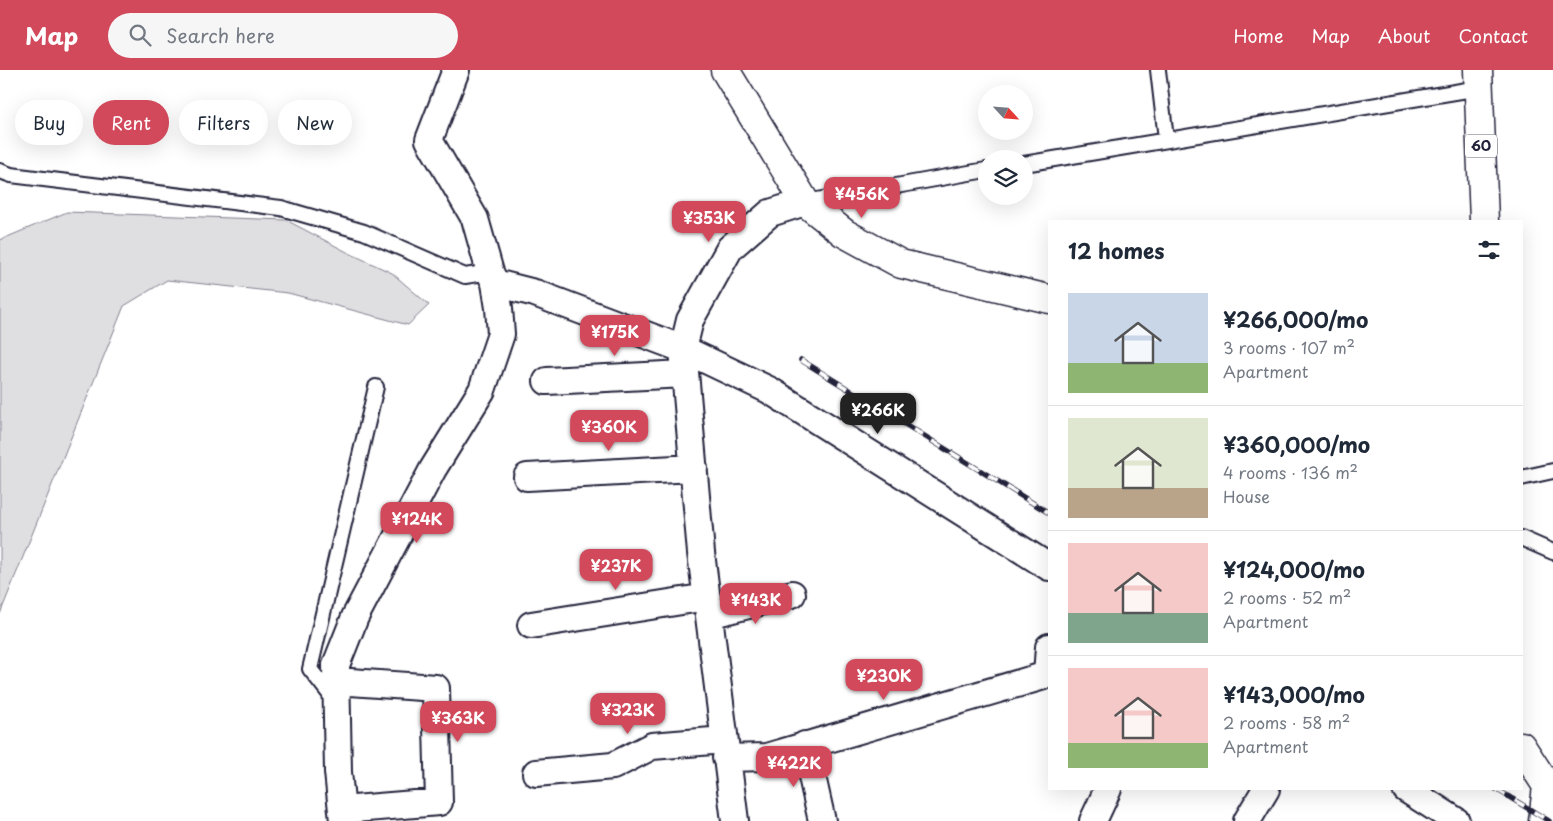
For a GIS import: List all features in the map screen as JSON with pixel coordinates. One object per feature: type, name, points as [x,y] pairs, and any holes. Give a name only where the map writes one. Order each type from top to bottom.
[{"type":"street","points":[[336,693],[436,688],[439,802],[343,815],[338,772],[336,693],[336,665],[356,617],[433,469],[482,390],[501,334],[499,308],[475,219],[429,140],[456,70]]},
{"type":"street","points":[[725,70],[805,202],[844,233],[900,264],[1048,299]]},
{"type":"street","name":"60","points":[[1478,79],[1484,220]]},
{"type":"street","points":[[735,821],[708,606],[684,361],[690,320],[730,248],[770,213],[805,202]]},
{"type":"street","points":[[492,278],[535,293],[684,361],[769,390],[1048,565]]},
{"type":"street","points":[[548,381],[684,361]]},
{"type":"street","points":[[527,477],[694,468]]},
{"type":"street","points":[[531,625],[708,606],[792,594]]},
{"type":"street","points":[[536,773],[613,766],[652,746],[725,749],[767,756],[1047,675],[1048,661]]},
{"type":"street","points":[[805,746],[822,821]]},
{"type":"street","points":[[1523,749],[1550,786],[1542,821]]},
{"type":"street","points":[[1093,821],[1108,790]]},
{"type":"street","points":[[1247,821],[1265,790]]},
{"type":"street","points":[[1408,790],[1456,821]]},
{"type":"lane","points":[[1158,70],[1166,139]]},
{"type":"lane","points":[[1033,162],[1478,79]]},
{"type":"lane","points":[[805,202],[978,171]]},
{"type":"lane","points":[[0,172],[11,175],[281,208],[364,232],[464,276],[492,278]]},
{"type":"lane","points":[[336,693],[310,669],[376,387]]},
{"type":"lane","points":[[1523,478],[1553,471]]},
{"type":"lane","points":[[1523,539],[1553,552]]},
{"type":"shaded area","points":[[67,212],[286,220],[392,273],[429,305],[408,325],[288,293],[167,280],[124,306],[0,614],[0,240]]},
{"type":"railway","points":[[801,360],[1048,512]]},
{"type":"railway","points":[[1498,790],[1549,821]]}]
